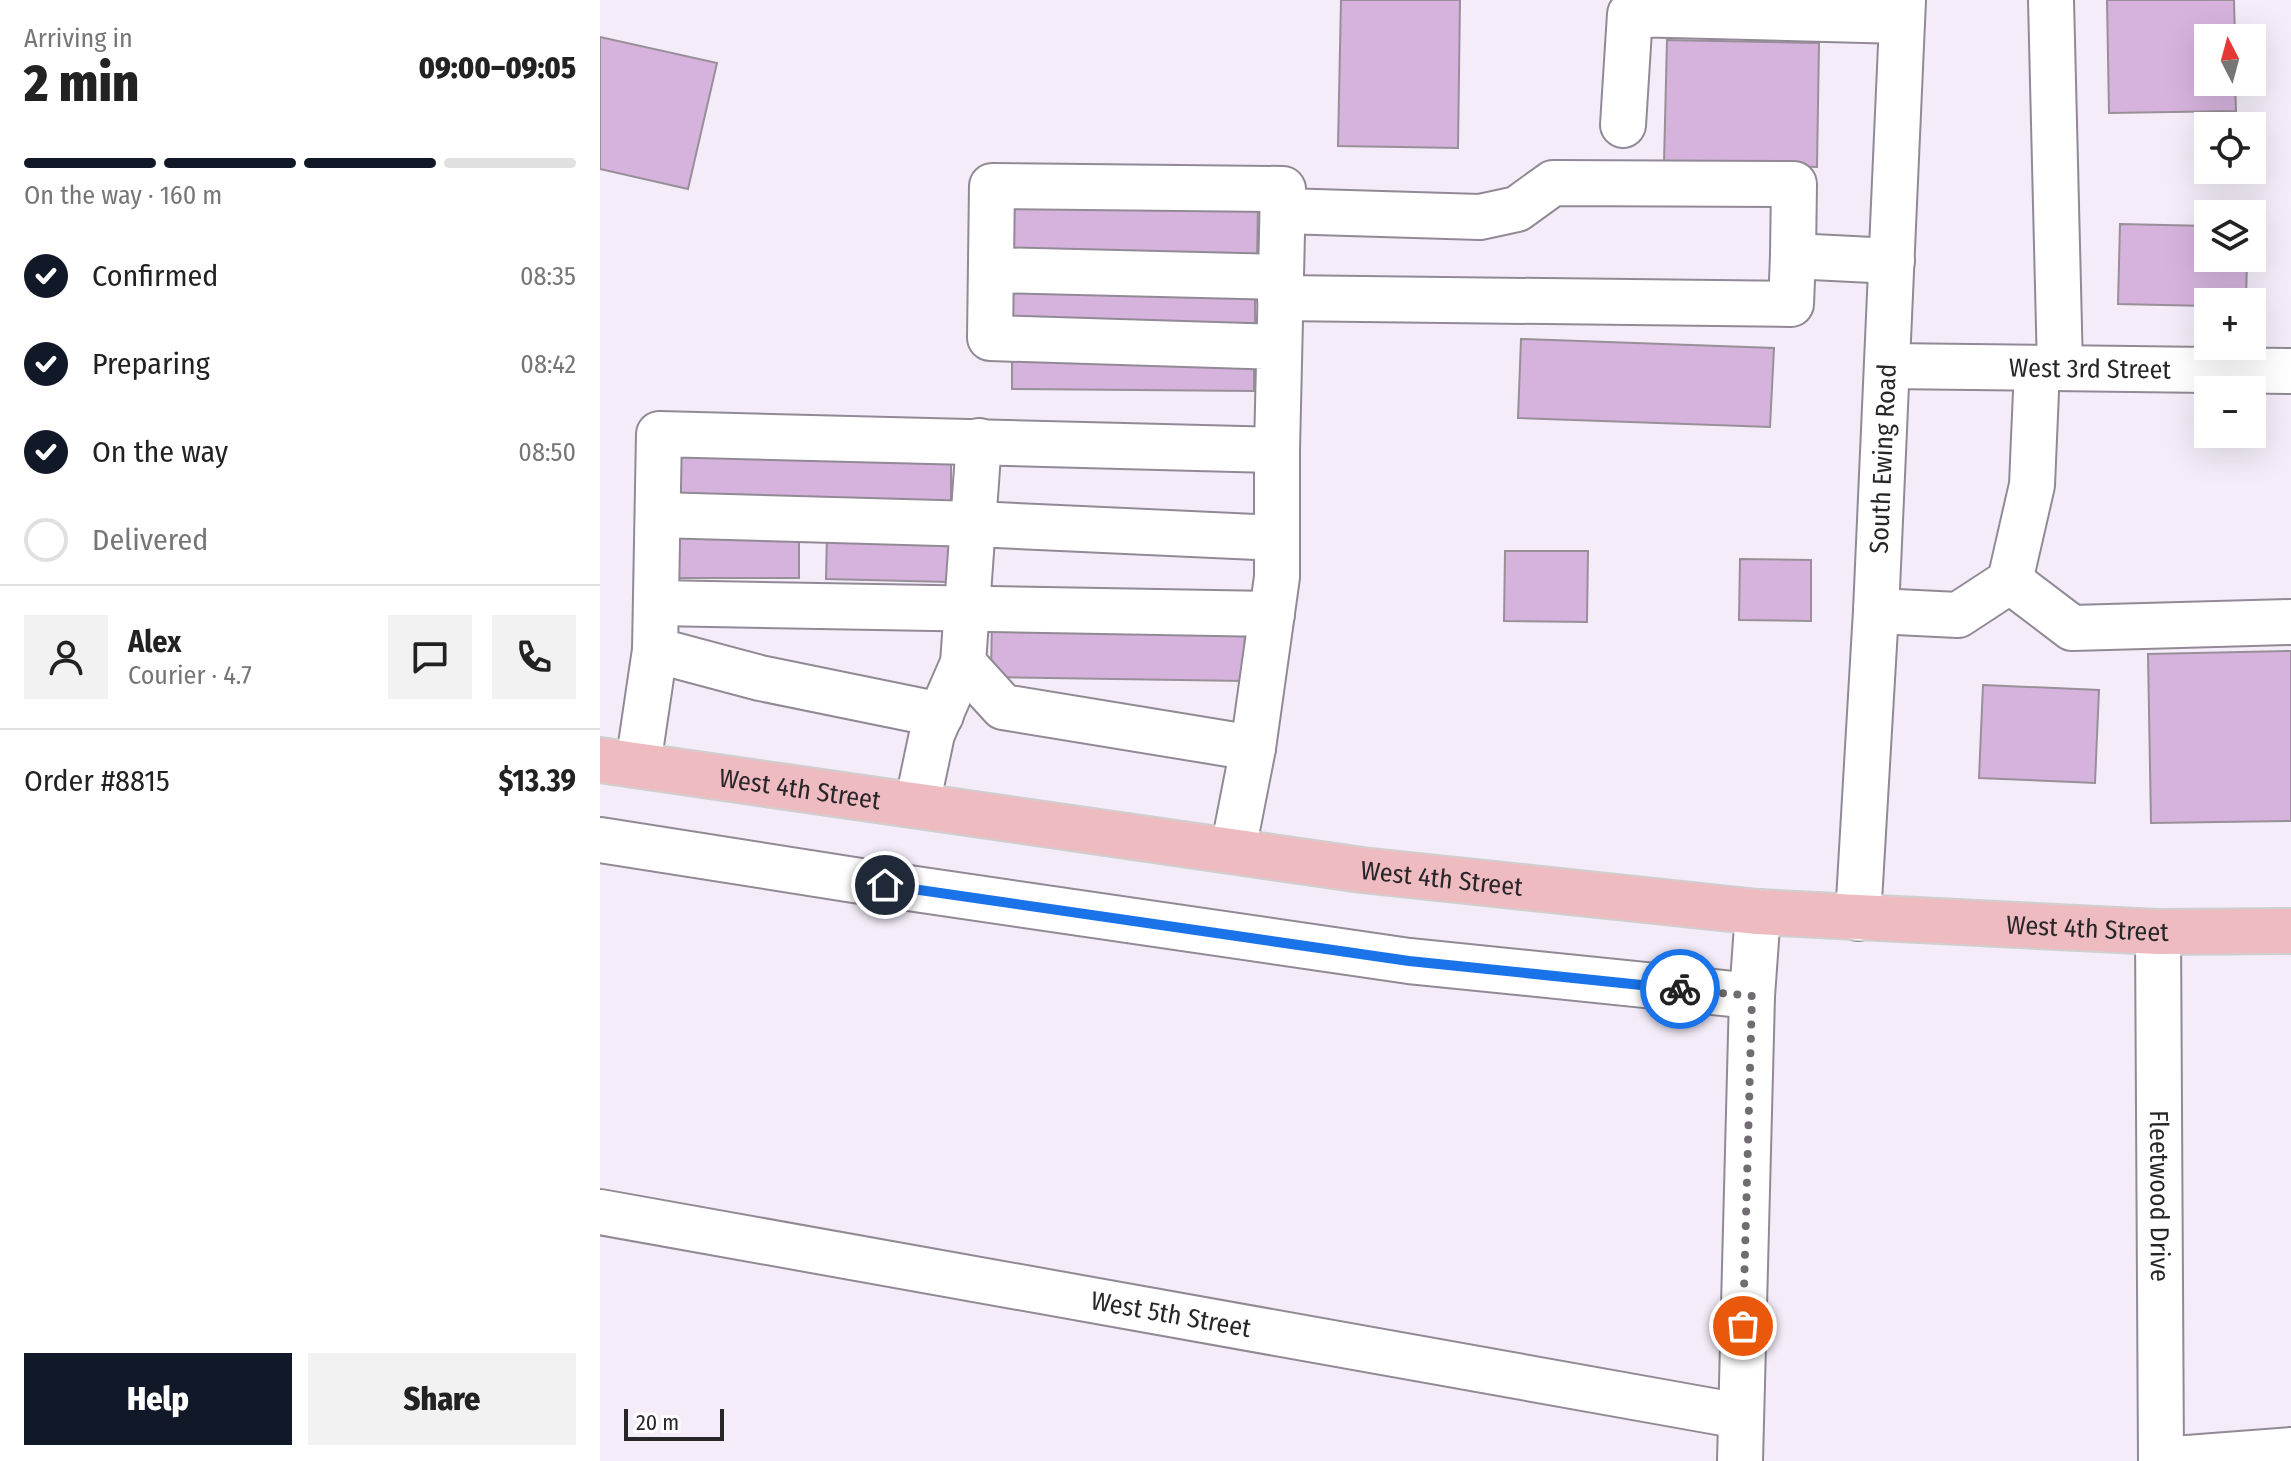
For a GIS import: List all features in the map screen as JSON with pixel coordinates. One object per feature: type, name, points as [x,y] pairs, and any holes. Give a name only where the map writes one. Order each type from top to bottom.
[{"type":"main road","name":"West 4th Street","points":[[619,762],[1362,870],[1758,912],[2158,932],[2291,931]]},
{"type":"street","points":[[1876,611],[1958,615],[2010,581],[2032,485],[2048,368],[2051,0]]},
{"type":"street","points":[[1623,125],[1630,14],[1902,10]]},
{"type":"street","name":"South Ewing Road","points":[[1858,918],[1888,366],[1902,10]]},
{"type":"street","points":[[991,270],[1281,287],[1791,304],[1794,184],[1553,183],[1517,209],[1480,217],[1283,211]]},
{"type":"street","points":[[1233,850],[1253,748],[1277,577],[1283,189],[992,186],[990,338],[1279,347]]},
{"type":"street","points":[[1793,256],[1892,261]]},
{"type":"street","name":"West 3rd Street","points":[[1888,366],[2291,371]]},
{"type":"street","points":[[619,762],[655,650],[659,434],[1277,450]]},
{"type":"street","points":[[917,805],[932,734],[963,663],[979,441]]},
{"type":"street","points":[[658,515],[975,524],[1277,538]]},
{"type":"street","points":[[2010,581],[2072,628],[2291,622]]},
{"type":"street","points":[[656,603],[1272,614]]},
{"type":"street","points":[[655,650],[760,678],[941,715]]},
{"type":"street","points":[[963,663],[1003,707],[1253,748]]},
{"type":"street","points":[[600,840],[1409,961],[1752,996]]},
{"type":"street","points":[[1740,1461],[1752,996],[1758,912]]},
{"type":"street","name":"Fleetwood Drive","points":[[2158,932],[2161,1460]]},
{"type":"street","name":"West 5th Street","points":[[600,1212],[1740,1416]]},
{"type":"street","points":[[2161,1460],[2291,1450]]},
{"type":"building","points":[[1341,0],[1460,0],[1458,148],[1338,146]]},
{"type":"building","points":[[2107,0],[2234,0],[2235,24],[2194,24],[2194,96],[2235,96],[2236,111],[2109,113]]},
{"type":"building","points":[[600,37],[717,63],[688,189],[600,169]]},
{"type":"building","points":[[1667,40],[1819,43],[1817,167],[1664,163]]},
{"type":"building","points":[[1014,202],[1258,205],[1257,259],[1014,255]]},
{"type":"building","points":[[2120,224],[2194,226],[2194,272],[2247,272],[2246,288],[2194,288],[2194,306],[2118,304]]},
{"type":"building","points":[[1011,289],[1255,292],[1255,324],[1011,321]]},
{"type":"building","points":[[1521,339],[1774,348],[1770,427],[1518,418]]},
{"type":"building","points":[[1012,359],[1254,360],[1254,391],[1012,389]]},
{"type":"building","points":[[678,452],[951,453],[951,508],[678,506]]},
{"type":"building","points":[[677,531],[799,531],[799,578],[676,578]]},
{"type":"building","points":[[827,532],[950,534],[949,582],[826,579]]},
{"type":"building","points":[[1505,551],[1588,551],[1587,622],[1504,621]]},
{"type":"building","points":[[1740,559],[1811,560],[1811,621],[1739,620]]},
{"type":"building","points":[[992,617],[1245,622],[1244,681],[991,677]]},
{"type":"building","points":[[2291,651],[2291,821],[2151,823],[2148,654]]},
{"type":"building","points":[[1983,685],[2099,690],[2095,783],[1979,778]]},
{"type":"way so far","points":[[1680,989],[1752,996],[1743,1326]]},
{"type":"route","points":[[885,885],[1409,961],[1680,989]]}]
